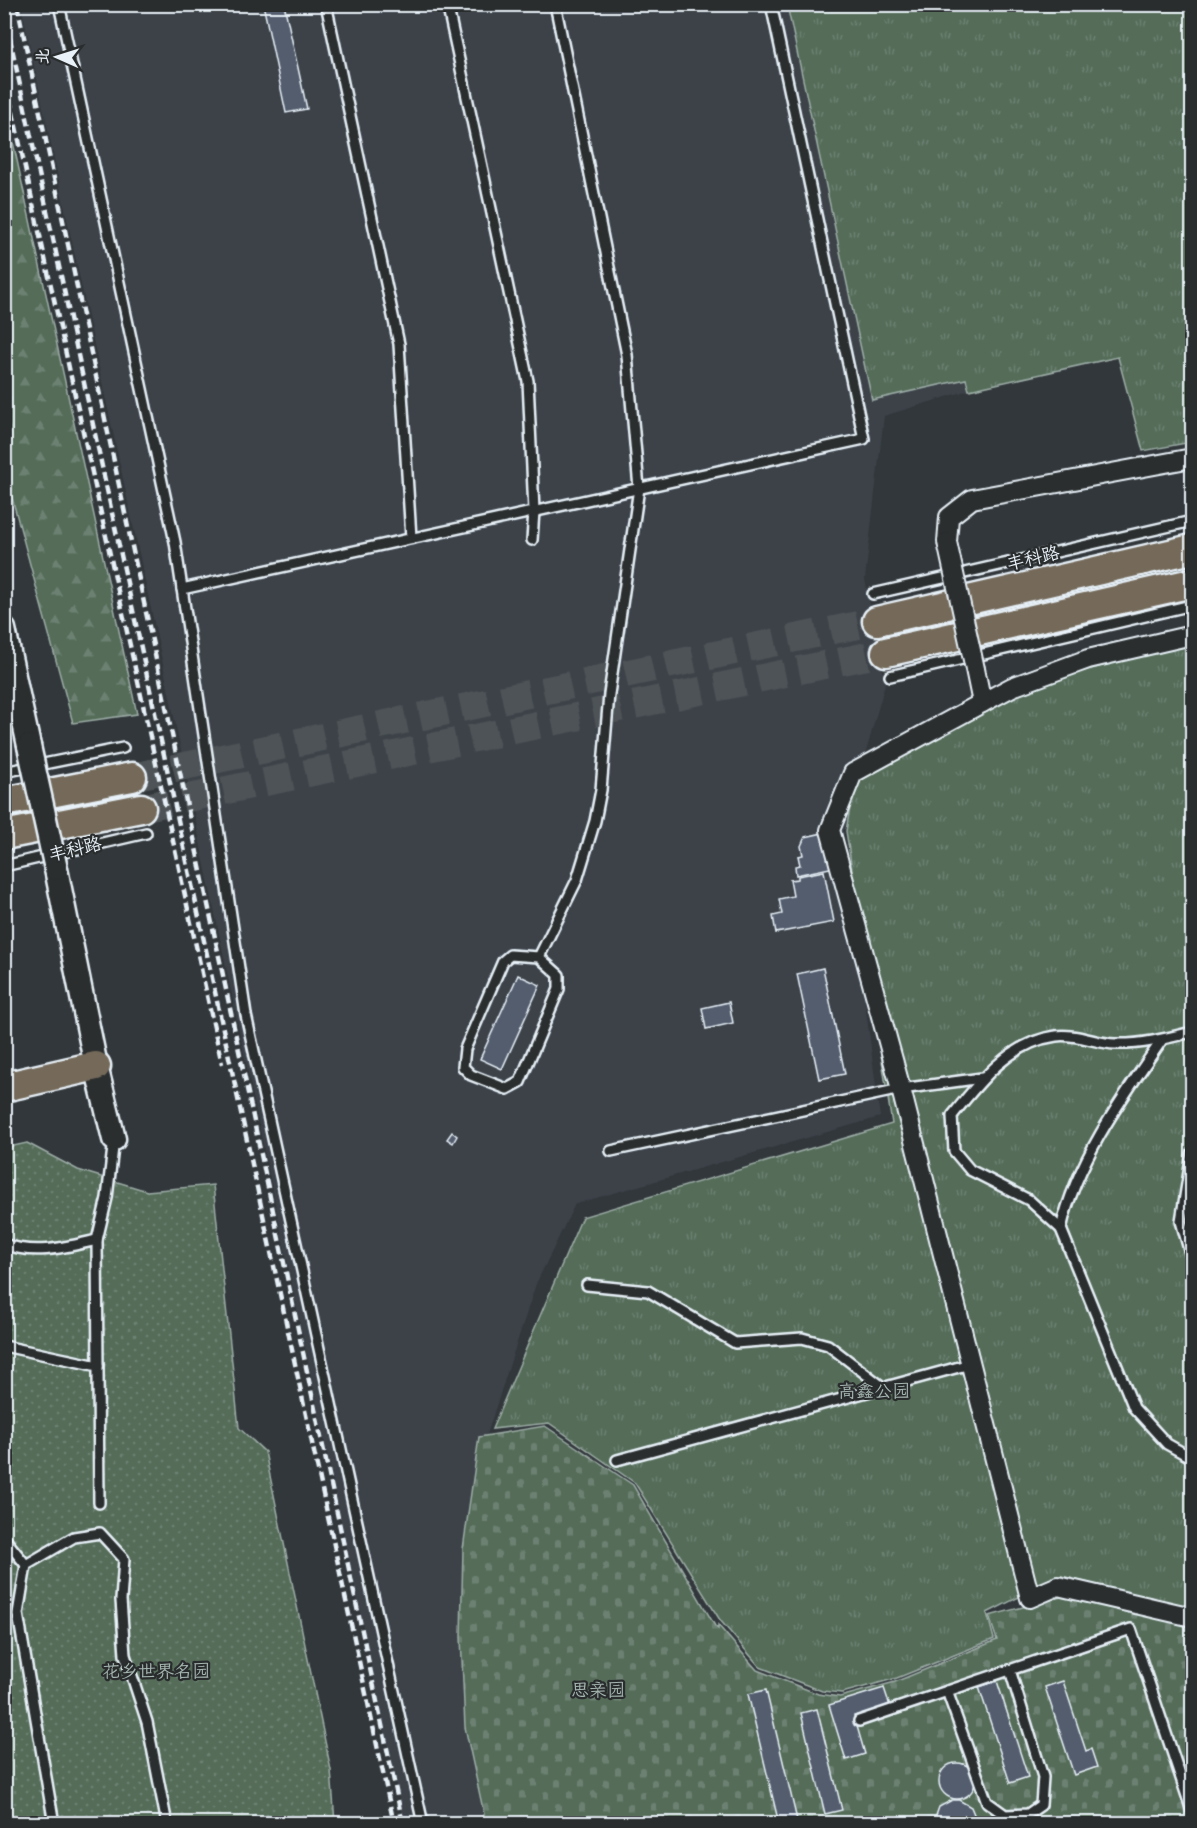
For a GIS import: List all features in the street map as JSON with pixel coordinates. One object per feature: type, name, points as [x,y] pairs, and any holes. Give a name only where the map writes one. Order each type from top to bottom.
[{"type":"main road","name":"丰科路","points":[[875,608],[1192,549]]},
{"type":"main road","points":[[888,664],[1192,584]]},
{"type":"main road","points":[[4,802],[132,777]]},
{"type":"main road","name":"丰科路","points":[[4,835],[143,821]]},
{"type":"main road","points":[[4,1087],[96,1066]]},
{"type":"street","points":[[982,703],[947,542],[949,517],[972,499],[1192,458]]},
{"type":"street","points":[[4,629],[11,688],[29,746],[96,1066],[114,1139]]},
{"type":"street","points":[[1192,635],[1088,659],[1012,687],[982,703],[853,773],[830,830],[901,1089],[1030,1598],[1058,1586],[1192,1617]]},
{"type":"lane","points":[[59,4],[175,542],[246,1015],[423,1824]]},
{"type":"lane","points":[[326,4],[399,344],[411,538]]},
{"type":"lane","points":[[447,4],[528,381],[534,511],[532,540]]},
{"type":"lane","points":[[539,957],[577,880],[597,811],[609,694],[639,488],[627,355],[555,4]]},
{"type":"lane","points":[[182,589],[864,439],[771,4]]},
{"type":"lane","name":"丰科路","points":[[875,608],[1192,521]]},
{"type":"lane","points":[[888,664],[1192,605]]},
{"type":"lane","points":[[4,772],[123,748]]},
{"type":"lane","name":"丰科路","points":[[4,866],[143,821]]},
{"type":"lane","points":[[510,955],[539,957],[559,975],[558,989],[520,1082],[507,1089],[471,1075],[463,1067],[465,1049],[503,961],[510,955]]},
{"type":"lane","points":[[1192,1032],[1162,1040],[1116,1044],[1057,1035],[1023,1046],[982,1078],[952,1116],[954,1151],[970,1170],[1029,1200],[1061,1229],[1134,1408],[1167,1444],[1192,1458]]},
{"type":"lane","points":[[1061,1229],[1068,1199],[1117,1106],[1162,1040]]},
{"type":"lane","points":[[611,1151],[901,1089],[982,1078]]},
{"type":"lane","points":[[99,1503],[97,1240],[106,1198],[114,1139]]},
{"type":"lane","points":[[1192,1153],[1181,1221],[1192,1260]]},
{"type":"lane","points":[[4,1244],[16,1248],[52,1250],[97,1240]]},
{"type":"lane","points":[[587,1285],[648,1291],[735,1342],[802,1338],[828,1345],[884,1388]]},
{"type":"lane","points":[[4,1346],[98,1366]]},
{"type":"lane","points":[[617,1460],[970,1364]]},
{"type":"lane","points":[[26,1564],[74,1537],[100,1533],[124,1559],[121,1600],[125,1655],[147,1722],[167,1824]]},
{"type":"lane","points":[[4,1538],[26,1564],[18,1614],[54,1824]]},
{"type":"lane","points":[[859,1721],[1131,1629],[1192,1811]]},
{"type":"lane","points":[[946,1691],[987,1802],[1005,1815],[1028,1814],[1041,1805],[1043,1777],[1010,1670]]},
{"type":"shaded area","points":[[21,5],[787,5],[872,400],[967,379],[969,390],[884,416],[865,579],[885,684],[843,834],[880,1117],[575,1204],[536,1284],[487,1434],[464,1596],[488,1823],[404,1823],[167,683]]},
{"type":"green space","points":[[787,5],[1192,5],[1192,442],[1143,451],[1118,357],[969,390],[966,379],[872,400]]},
{"type":"green space","points":[[5,105],[137,714],[73,723],[5,472]]},
{"type":"green space","name":"高鑫公园","points":[[1192,642],[1192,1609],[1061,1576],[987,1613],[994,1639],[897,1678],[842,1693],[822,1691],[760,1667],[720,1620],[635,1483],[549,1423],[492,1429],[582,1217],[892,1124],[846,831],[854,784],[1031,685]]},
{"type":"green space","name":"花乡世界名园","points":[[27,1143],[78,1170],[147,1191],[213,1185],[239,1428],[265,1452],[331,1770],[335,1823],[5,1823],[4,1148]]},
{"type":"green space","name":"思亲园","points":[[545,1426],[633,1485],[715,1626],[718,1629],[718,1625],[757,1670],[818,1694],[840,1697],[895,1682],[997,1640],[989,1616],[1061,1597],[1192,1624],[1192,1823],[486,1823],[465,1727],[461,1637],[463,1549],[479,1437]]},
{"type":"building","points":[[263,4],[284,4],[307,109],[286,113]]},
{"type":"building","points":[[823,833],[830,868],[796,875],[795,866],[800,865],[798,856],[803,855],[801,846],[805,837]]},
{"type":"building","points":[[824,871],[834,922],[776,933],[773,916],[782,914],[779,899],[793,896],[790,880],[798,879],[798,876]]},
{"type":"building","points":[[823,968],[845,1074],[819,1079],[797,974]]},
{"type":"building","points":[[518,975],[540,985],[502,1069],[480,1059]]},
{"type":"building","points":[[729,1002],[733,1023],[706,1029],[702,1008]]},
{"type":"building","points":[[452,1132],[457,1136],[453,1143],[447,1139]]},
{"type":"building","points":[[997,1681],[1028,1777],[1010,1783],[979,1687]]},
{"type":"building","points":[[1063,1681],[1086,1751],[1091,1749],[1097,1767],[1074,1775],[1045,1687]]},
{"type":"building","points":[[884,1688],[890,1706],[854,1716],[865,1754],[846,1760],[829,1705]]},
{"type":"building","points":[[766,1690],[797,1820],[784,1824],[779,1824],[748,1694]]},
{"type":"building","points":[[817,1709],[842,1810],[825,1814],[801,1713]]},
{"type":"building","points":[[957,1763],[970,1768],[975,1781],[970,1794],[957,1799],[944,1794],[939,1781],[944,1768]]},
{"type":"building","points":[[952,1800],[959,1800],[971,1807],[978,1824],[933,1824],[939,1807]]},
{"type":"tunnel","points":[[132,777],[877,621]]},
{"type":"tunnel","points":[[141,808],[886,652]]},
{"type":"railway","points":[[17,4],[403,1824]]},
{"type":"railway","points":[[4,11],[394,1824]]},
{"type":"railway","points":[[4,72],[222,1064]]}]
